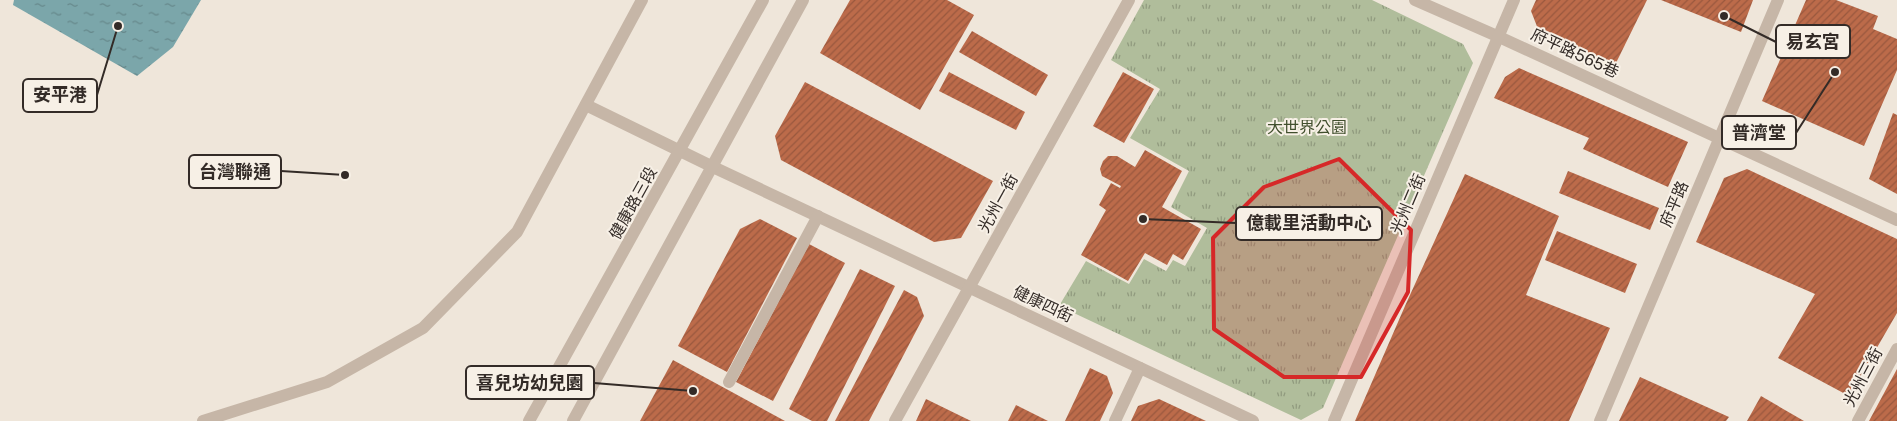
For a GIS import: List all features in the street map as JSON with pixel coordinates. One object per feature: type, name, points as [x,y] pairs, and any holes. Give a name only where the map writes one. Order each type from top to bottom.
[{"type":"street","points":[[203,421],[327,382],[423,328],[517,232],[642,0]]},
{"type":"street","name":"健康路三段","points":[[530,421],[763,0]]},
{"type":"street","points":[[574,421],[803,0]]},
{"type":"street","name":"光州一街","points":[[894,421],[1129,0]]},
{"type":"street","name":"府平路565巷","points":[[1415,0],[1897,220]]},
{"type":"street","name":"光州二街","points":[[1334,421],[1514,0]]},
{"type":"street","name":"府平路","points":[[1600,421],[1778,0]]},
{"type":"street","name":"健康四街","points":[[586,105],[713,167],[1253,421]]},
{"type":"street","points":[[729,382],[818,216]]},
{"type":"street","name":"光州三街","points":[[1858,421],[1897,349]]},
{"type":"street","points":[[1115,421],[1140,368]]},
{"type":"highlighted area","points":[[1339,159],[1411,230],[1408,292],[1361,377],[1284,377],[1214,329],[1213,238],[1264,187]]},
{"type":"green space","name":"大世界公園","points":[[1144,0],[1372,0],[1463,44],[1473,63],[1323,408],[1301,420],[1059,306],[1086,261],[1129,284],[1144,259],[1166,271],[1173,260],[1185,266],[1207,228],[1171,207],[1189,171],[1130,138],[1160,89],[1111,60]]},
{"type":"water","points":[[14,0],[201,0],[173,47],[137,76],[13,5]]},
{"type":"building","points":[[850,0],[947,0],[974,15],[920,110],[820,53]]},
{"type":"building","points":[[1536,0],[1647,0],[1615,65],[1538,29],[1531,11]]},
{"type":"building","points":[[1661,0],[1753,0],[1741,32]]},
{"type":"building","points":[[1806,0],[1836,0],[1878,16],[1873,29],[1897,39],[1897,70],[1864,146],[1762,101]]},
{"type":"building","points":[[972,31],[1048,75],[1036,96],[959,52]]},
{"type":"building","points":[[1519,68],[1688,142],[1668,187],[1583,149],[1589,138],[1494,98],[1505,77]]},
{"type":"building","points":[[949,72],[1025,112],[1016,130],[939,91]]},
{"type":"building","points":[[1123,72],[1154,89],[1124,143],[1093,126]]},
{"type":"building","points":[[805,82],[993,181],[961,238],[934,242],[781,160],[775,136]]},
{"type":"building","points":[[1893,113],[1897,115],[1897,194],[1869,179]]},
{"type":"building","points":[[1145,150],[1182,171],[1162,207],[1201,229],[1183,260],[1173,254],[1167,265],[1145,253],[1128,281],[1081,255],[1106,210],[1099,205],[1111,183],[1120,188],[1121,186],[1102,176],[1100,169],[1103,161],[1108,156],[1117,156],[1135,167]]},
{"type":"building","points":[[1747,169],[1897,239],[1897,313],[1849,396],[1778,358],[1815,294],[1696,242],[1724,178]]},
{"type":"building","points":[[1568,171],[1659,208],[1650,230],[1559,193]]},
{"type":"building","points":[[1465,174],[1559,216],[1526,295],[1610,328],[1586,383],[1569,421],[1355,421],[1405,306]]},
{"type":"building","points":[[760,219],[797,238],[727,372],[678,346],[740,229]]},
{"type":"building","points":[[1557,231],[1637,264],[1625,293],[1545,260]]},
{"type":"building","points":[[809,244],[845,263],[773,401],[736,382]]},
{"type":"building","points":[[860,269],[895,286],[827,421],[812,421],[789,409]]},
{"type":"building","points":[[904,290],[917,297],[924,316],[869,421],[835,421]]},
{"type":"building","points":[[673,360],[785,421],[640,421]]},
{"type":"building","points":[[1090,368],[1107,376],[1113,393],[1100,421],[1065,421]]},
{"type":"building","points":[[1897,369],[1897,421],[1869,421]]},
{"type":"building","points":[[1640,377],[1729,417],[1726,421],[1619,421]]},
{"type":"building","points":[[1761,396],[1804,421],[1747,421]]},
{"type":"building","points":[[926,399],[971,421],[916,421]]},
{"type":"building","points":[[1159,399],[1206,421],[1131,421],[1138,406]]},
{"type":"building","points":[[1016,405],[1048,421],[1008,421]]},
{"type":"place","name":"易玄宮","points":[[1724,16]]},
{"type":"place","name":"安平港","points":[[118,26]]},
{"type":"place","name":"普濟堂","points":[[1835,72]]},
{"type":"place","name":"台灣聯通","points":[[345,175]]},
{"type":"place","name":"億載里活動中心","points":[[1143,219]]},
{"type":"place","name":"喜兒坊幼兒園","points":[[693,391]]}]
